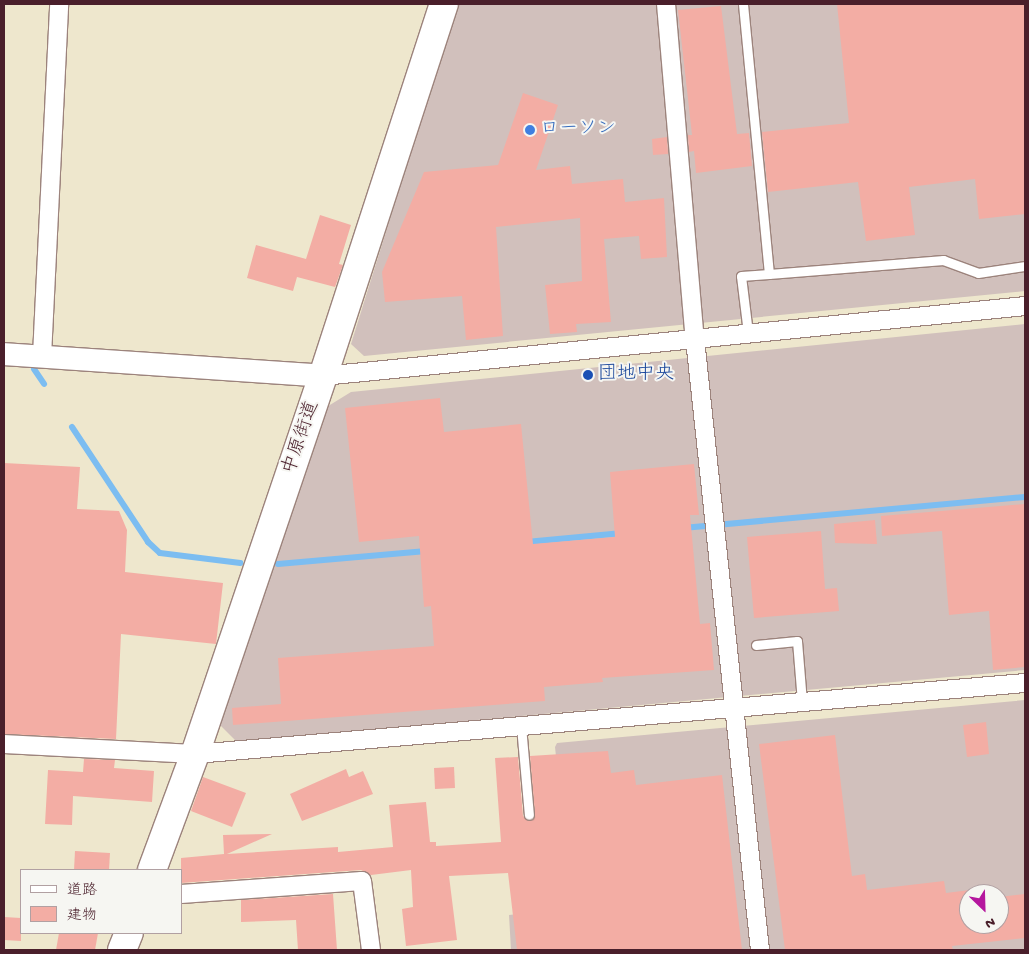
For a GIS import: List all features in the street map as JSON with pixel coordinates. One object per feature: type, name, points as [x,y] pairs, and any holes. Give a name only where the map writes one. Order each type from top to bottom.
[{"type":"main road","name":"中原街道","points":[[152,869],[195,754],[323,376],[444,4]]},
{"type":"main road","points":[[122,950],[129,934]]},
{"type":"street","points":[[42,356],[59,4]]},
{"type":"street","points":[[666,4],[695,339],[760,950]]},
{"type":"street","points":[[4,354],[323,376],[1025,306]]},
{"type":"street","points":[[4,744],[195,754],[1025,683]]},
{"type":"street","points":[[182,894],[362,881],[370,950]]},
{"type":"lane","points":[[743,4],[769,274]]},
{"type":"lane","points":[[748,333],[741,276],[943,260],[978,273],[1025,266]]},
{"type":"lane","points":[[756,645],[797,641],[802,702]]},
{"type":"lane","points":[[521,726],[529,815]]},
{"type":"shaded area","points":[[457,4],[1025,4],[1025,291],[364,356],[351,344]]},
{"type":"shaded area","points":[[1025,324],[1025,670],[237,742],[220,725],[325,408],[351,392]]},
{"type":"shaded area","points":[[1025,700],[1025,950],[511,950],[509,915],[572,908],[555,747],[557,743]]},
{"type":"building","points":[[837,4],[1025,4],[1025,214],[979,219],[975,179],[909,187],[915,235],[866,241],[858,182],[768,192],[762,132],[849,123]]},
{"type":"building","points":[[721,6],[737,134],[749,133],[752,166],[696,173],[694,151],[689,152],[688,135],[692,135],[678,10]]},
{"type":"building","points":[[523,93],[558,105],[536,170],[570,166],[572,184],[623,179],[625,202],[664,198],[667,257],[641,259],[639,236],[604,239],[611,322],[576,324],[577,332],[550,334],[545,285],[582,281],[580,218],[496,227],[503,336],[466,340],[462,296],[385,302],[382,272],[424,172],[498,165]]},
{"type":"building","points":[[667,137],[668,154],[653,155],[652,139]]},
{"type":"building","points":[[320,215],[351,225],[339,264],[343,265],[335,287],[297,277],[293,291],[247,278],[256,245],[306,259]]},
{"type":"building","points":[[440,398],[444,432],[521,424],[533,544],[615,537],[610,472],[694,464],[699,515],[690,515],[700,624],[710,623],[714,670],[602,678],[603,682],[544,687],[545,701],[233,725],[232,708],[281,704],[278,658],[434,646],[431,606],[424,607],[419,536],[359,542],[345,408]]},
{"type":"building","points":[[4,463],[80,467],[77,509],[119,511],[127,530],[125,572],[223,583],[216,644],[121,634],[116,739],[4,734]]},
{"type":"building","points":[[1025,504],[1025,667],[993,670],[989,611],[949,615],[942,531],[882,536],[881,516]]},
{"type":"building","points":[[875,520],[877,544],[835,543],[834,524]]},
{"type":"building","points":[[821,531],[825,589],[837,588],[839,611],[754,618],[747,537]]},
{"type":"building","points":[[986,722],[989,754],[967,757],[963,725]]},
{"type":"building","points":[[835,735],[852,876],[865,874],[867,890],[944,881],[946,893],[959,891],[959,934],[1009,934],[1009,896],[1025,894],[1025,938],[952,946],[953,950],[785,950],[759,744]]},
{"type":"building","points":[[608,751],[611,773],[634,770],[636,785],[722,775],[742,950],[517,950],[508,873],[449,876],[457,940],[406,946],[402,909],[413,907],[411,870],[371,875],[361,870],[182,883],[181,858],[224,854],[223,835],[272,834],[227,854],[338,847],[338,852],[393,847],[389,805],[426,802],[430,842],[436,842],[436,846],[501,842],[495,758],[518,757],[523,816],[529,821],[535,814],[530,756]]},
{"type":"building","points":[[84,759],[115,760],[114,768],[154,771],[152,802],[73,796],[72,825],[45,824],[48,770],[83,772]]},
{"type":"building","points":[[454,767],[455,788],[435,789],[434,768]]},
{"type":"building","points":[[346,769],[349,777],[363,771],[373,794],[302,821],[290,794]]},
{"type":"building","points":[[203,777],[246,793],[232,827],[191,811]]},
{"type":"building","points":[[75,851],[110,853],[109,869],[74,869]]},
{"type":"building","points":[[333,894],[337,950],[298,950],[296,920],[241,922],[241,900]]},
{"type":"building","points":[[4,917],[20,918],[21,941],[4,940]]},
{"type":"building","points":[[59,934],[98,934],[95,950],[56,950]]},
{"type":"waterway","points":[[34,369],[44,384]]},
{"type":"waterway","points":[[72,427],[148,542],[160,553],[240,563]]},
{"type":"waterway","points":[[683,528],[1025,497]]},
{"type":"waterway","points":[[526,542],[623,533]]},
{"type":"waterway","points":[[278,564],[426,551]]},
{"type":"place","name":"ローソン","points":[[530,130]]},
{"type":"place","name":"団地中央","points":[[588,375]]}]
